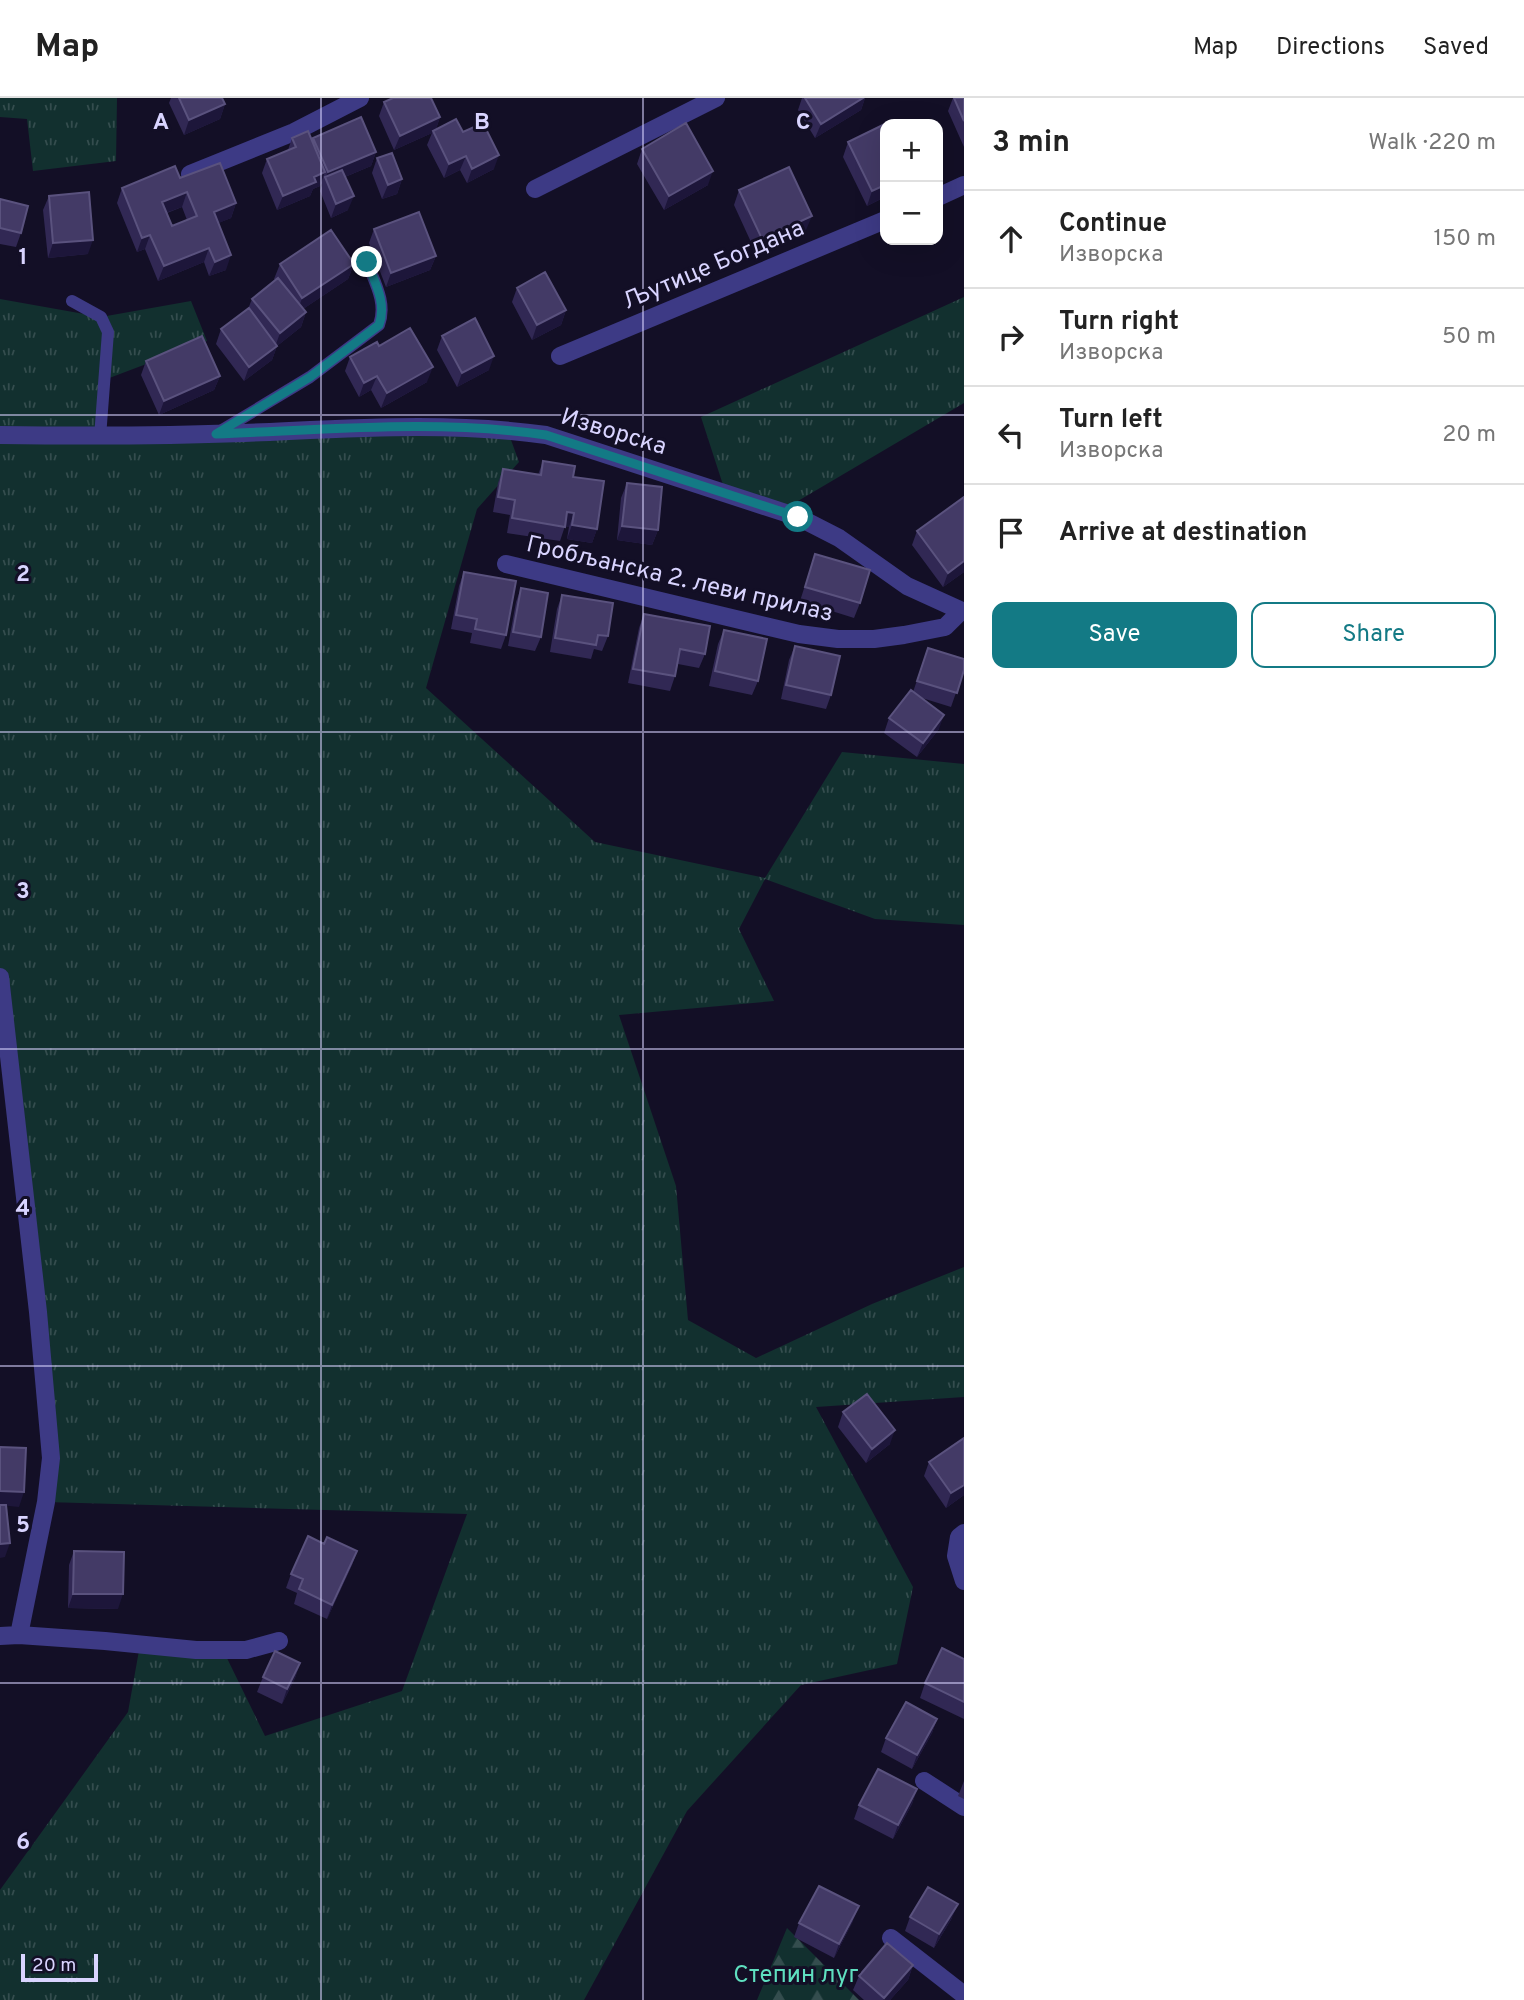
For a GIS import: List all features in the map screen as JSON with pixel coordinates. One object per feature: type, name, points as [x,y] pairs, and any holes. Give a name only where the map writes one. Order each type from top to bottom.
[{"type":"street","points":[[190,174],[294,132],[360,98]]},
{"type":"street","points":[[535,189],[716,98]]},
{"type":"street","points":[[943,195],[964,185]]},
{"type":"street","name":"Љутице Богдана","points":[[561,356],[880,221]]},
{"type":"street","name":"Изворска","points":[[0,435],[100,437],[424,427],[507,429],[546,435],[798,517],[839,538],[907,586],[963,612]]},
{"type":"street","name":"Гробљанска 2. леви прилаз","points":[[506,564],[799,634],[838,639],[874,639],[931,631],[945,627],[963,612]]},
{"type":"street","points":[[0,977],[38,1312],[51,1458],[46,1502],[19,1635]]},
{"type":"street","points":[[964,1533],[959,1537],[956,1556],[964,1581]]},
{"type":"street","points":[[0,1636],[19,1635],[196,1650],[246,1650],[279,1641]]},
{"type":"street","points":[[923,1782],[964,1807]]},
{"type":"street","points":[[891,1938],[964,1995]]},
{"type":"lane","name":"Изворска","points":[[216,434],[310,377],[379,325],[383,314],[382,303],[367,262]]},
{"type":"lane","points":[[72,301],[101,317],[108,331],[100,437]]},
{"type":"green space","points":[[0,98],[117,98],[116,161],[33,171],[27,119],[0,117]]},
{"type":"green space","points":[[964,297],[964,403],[781,511],[725,491],[701,417]]},
{"type":"green space","points":[[0,299],[101,317],[191,301],[207,341],[104,380],[100,437],[507,429],[519,462],[477,509],[426,688],[595,842],[765,878],[842,752],[964,764],[964,925],[875,919],[765,879],[739,929],[774,1001],[619,1015],[676,1186],[688,1320],[756,1358],[872,1304],[964,1267],[964,1397],[816,1407],[913,1587],[897,1664],[801,1685],[687,1811],[584,2000],[0,2000],[0,1890],[128,1712],[140,1645],[223,1650],[265,1736],[402,1691],[467,1514],[46,1502],[47,1409],[0,1015]]},
{"type":"green space","name":"Степин луг","points":[[787,1928],[859,2000],[757,2000]]},
{"type":"building","points":[[179,98],[222,98],[225,104],[189,120]]},
{"type":"building","points":[[393,98],[431,98],[440,117],[400,136],[384,102]]},
{"type":"building","points":[[805,98],[863,98],[821,124]]},
{"type":"building","points":[[954,98],[964,98],[964,121]]},
{"type":"building","points":[[361,117],[376,152],[328,172],[313,138]]},
{"type":"building","points":[[456,119],[463,132],[483,123],[499,155],[472,169],[466,156],[449,164],[433,131]]},
{"type":"building","points":[[686,123],[713,171],[669,196],[642,149]]},
{"type":"building","points":[[880,126],[880,187],[872,191],[848,142]]},
{"type":"building","points":[[308,131],[325,172],[314,177],[316,182],[283,196],[267,159],[296,147],[292,138]]},
{"type":"building","points":[[392,153],[402,179],[388,185],[377,158]]},
{"type":"building","points":[[220,163],[236,203],[214,212],[231,255],[215,262],[209,248],[164,266],[150,235],[142,238],[122,188],[175,166],[180,178]],"holes":[[[187,192],[197,216],[172,226],[162,202]]]},
{"type":"building","points":[[789,167],[812,216],[762,239],[739,190]]},
{"type":"building","points":[[342,170],[354,196],[336,204],[325,177]]},
{"type":"building","points":[[89,192],[93,240],[53,243],[49,196]]},
{"type":"building","points":[[0,199],[28,206],[21,233],[0,228]]},
{"type":"building","points":[[419,212],[436,256],[391,273],[374,229]]},
{"type":"building","points":[[331,230],[354,264],[302,298],[280,264]]},
{"type":"building","points":[[545,272],[566,310],[537,325],[517,288]]},
{"type":"building","points":[[278,278],[306,312],[280,333],[252,299]]},
{"type":"building","points":[[249,308],[277,346],[249,367],[221,329]]},
{"type":"building","points":[[475,318],[494,356],[462,373],[442,336]]},
{"type":"building","points":[[410,328],[433,367],[387,393],[377,376],[364,383],[350,357],[377,342],[379,346]]},
{"type":"building","points":[[202,336],[220,376],[164,401],[146,361]]},
{"type":"building","points":[[543,461],[575,466],[573,477],[604,481],[597,529],[572,525],[574,513],[567,512],[565,527],[512,518],[515,500],[498,497],[503,469],[541,475]]},
{"type":"building","points":[[627,483],[662,487],[658,530],[622,526]]},
{"type":"building","points":[[964,497],[964,561],[948,573],[917,531]]},
{"type":"building","points":[[815,554],[870,570],[860,603],[805,587]]},
{"type":"building","points":[[464,572],[516,581],[506,635],[475,629],[477,619],[456,615]]},
{"type":"building","points":[[521,588],[548,593],[541,637],[513,632]]},
{"type":"building","points":[[562,595],[613,603],[608,636],[598,635],[596,645],[555,638]]},
{"type":"building","points":[[644,614],[710,626],[705,654],[680,649],[675,676],[633,669]]},
{"type":"building","points":[[724,630],[767,639],[758,681],[715,671]]},
{"type":"building","points":[[795,646],[840,656],[831,695],[786,685]]},
{"type":"building","points":[[928,648],[964,659],[964,670],[957,693],[917,681]]},
{"type":"building","points":[[911,690],[944,715],[923,743],[889,718]]},
{"type":"building","points":[[867,1394],[895,1430],[872,1449],[843,1412]]},
{"type":"building","points":[[964,1438],[964,1485],[951,1493],[929,1462]]},
{"type":"building","points":[[0,1447],[26,1448],[24,1492],[0,1491]]},
{"type":"building","points":[[0,1505],[6,1505],[10,1543],[0,1544]]},
{"type":"building","points":[[308,1536],[324,1544],[327,1537],[357,1551],[332,1605],[299,1589],[303,1579],[291,1574]]},
{"type":"building","points":[[74,1551],[124,1552],[123,1594],[73,1594]]},
{"type":"building","points":[[942,1648],[964,1659],[964,1702],[925,1683]]},
{"type":"building","points":[[275,1651],[300,1663],[287,1689],[263,1677]]},
{"type":"building","points":[[906,1702],[937,1719],[917,1755],[886,1738]]},
{"type":"building","points":[[878,1769],[917,1789],[898,1825],[859,1805]]},
{"type":"building","points":[[819,1886],[859,1906],[839,1944],[799,1923]]},
{"type":"building","points":[[928,1887],[958,1904],[939,1934],[910,1917]]},
{"type":"building","points":[[887,1943],[913,1965],[884,1998],[859,1976]]},
{"type":"route","points":[[367,262],[382,303],[383,314],[379,325],[310,377],[216,434],[424,427],[507,429],[546,435],[726,491],[798,517]]}]
